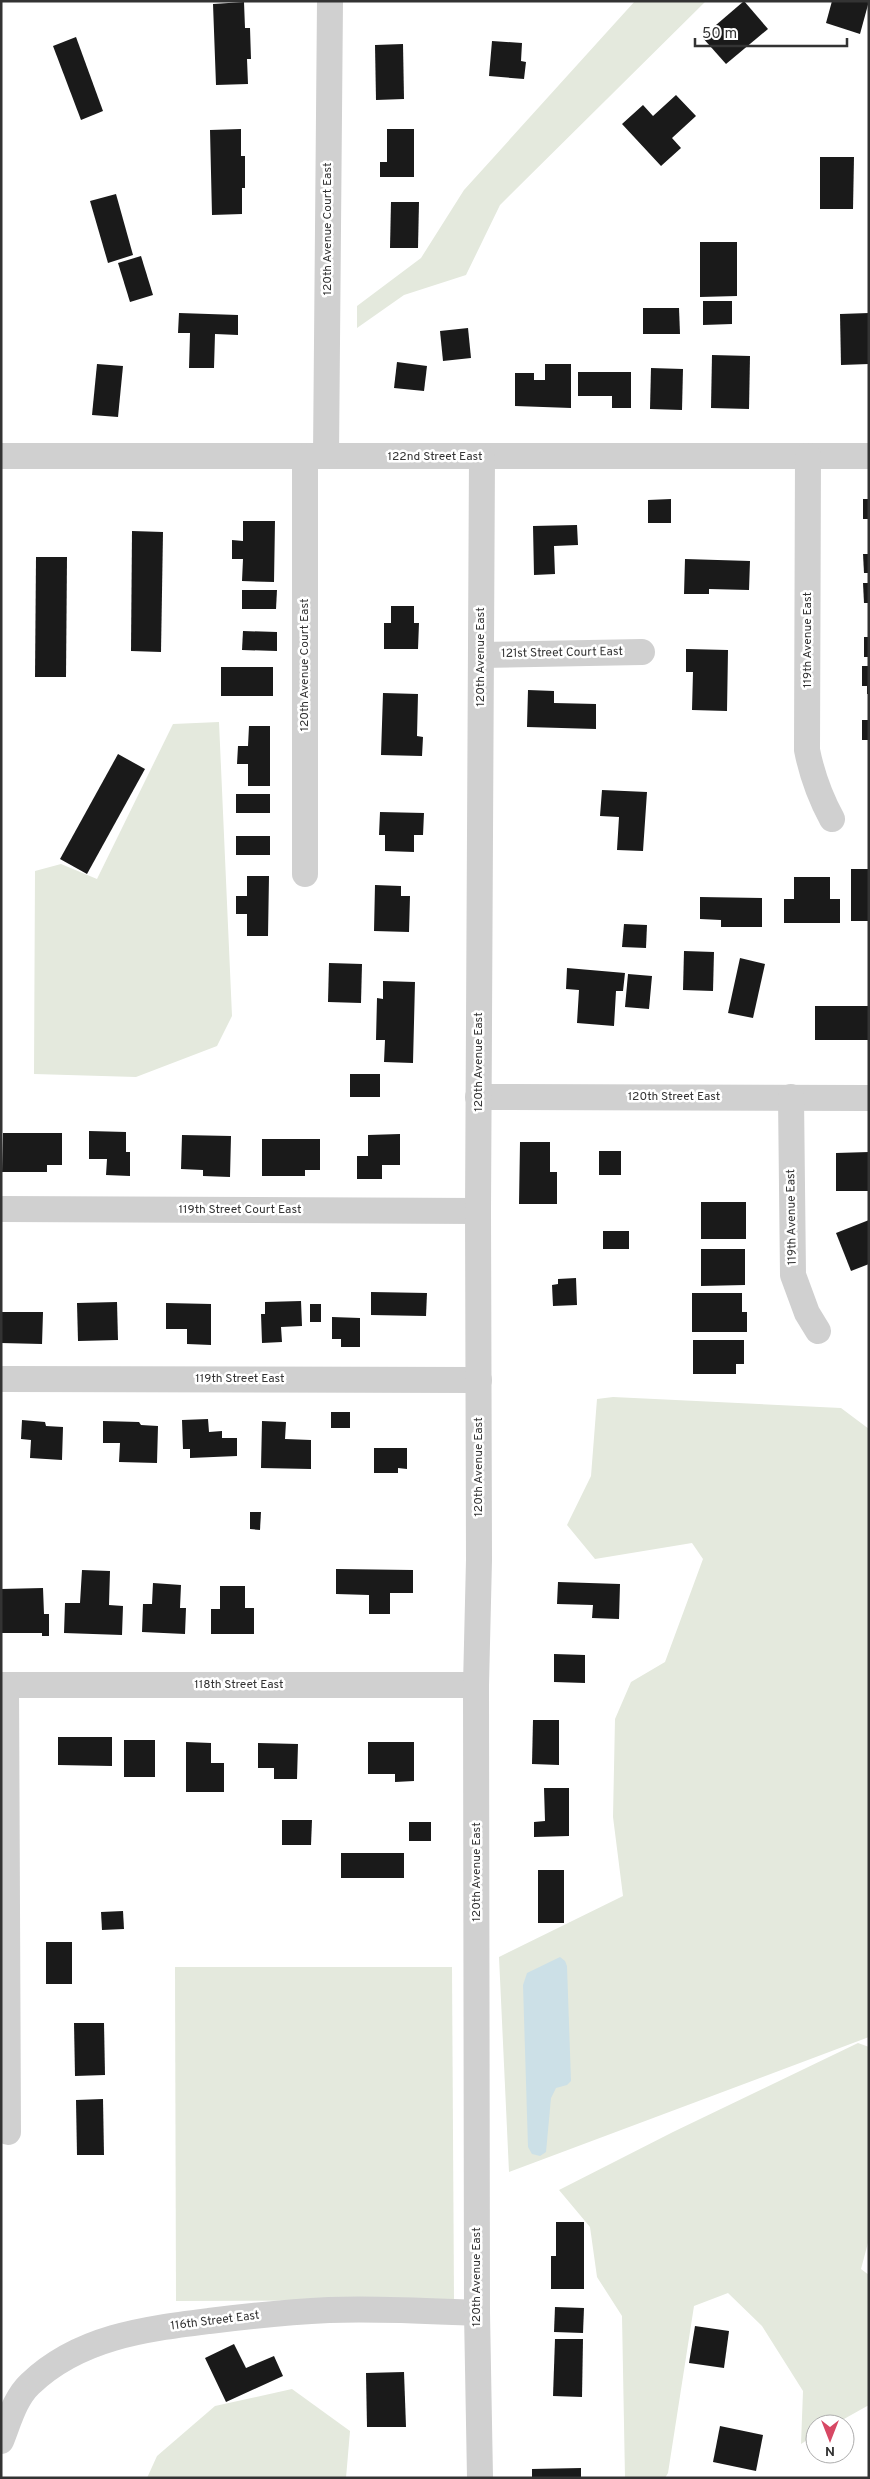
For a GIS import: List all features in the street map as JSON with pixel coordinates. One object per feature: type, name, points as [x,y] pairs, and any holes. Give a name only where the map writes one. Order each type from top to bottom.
[{"type":"street","name":"120th Avenue Court East","points":[[305,874],[330,1]]},
{"type":"street","name":"122nd Street East","points":[[1,456],[869,456]]},
{"type":"street","name":"119th Avenue East","points":[[808,456],[807,750],[810,768],[821,798],[832,819]]},
{"type":"street","name":"120th Avenue East","points":[[480,2478],[477,2313],[476,1685],[479,1560],[478,1097],[482,457]]},
{"type":"street","name":"121st Street Court East","points":[[482,655],[642,652]]},
{"type":"street","name":"120th Street East","points":[[478,1097],[869,1098]]},
{"type":"street","name":"119th Avenue East","points":[[791,1097],[793,1275],[807,1314],[818,1331]]},
{"type":"street","name":"119th Street Court East","points":[[1,1209],[478,1210]]},
{"type":"street","name":"119th Street East","points":[[1,1379],[479,1380]]},
{"type":"street","name":"118th Street East","points":[[3,1685],[476,1685]]},
{"type":"street","points":[[3,1685],[8,2132]]},
{"type":"street","name":"116th Street East","points":[[1,2440],[15,2405],[29,2385],[52,2365],[69,2355],[120,2335],[273,2313],[332,2310],[477,2313]]},
{"type":"shaded area","points":[[635,1],[706,1],[500,205],[466,275],[404,295],[357,328],[357,306],[421,258],[464,190]]},
{"type":"shaded area","points":[[219,722],[232,1016],[217,1046],[136,1077],[34,1074],[35,871],[61,864],[97,879],[173,724]]},
{"type":"shaded area","points":[[613,1397],[841,1408],[869,1429],[869,2037],[509,2172],[499,1957],[623,1896],[613,1817],[615,1719],[631,1682],[665,1662],[703,1559],[692,1543],[595,1559],[567,1525],[591,1476],[597,1399]]},
{"type":"shaded area","points":[[560,1957],[567,1966],[571,2081],[567,2085],[556,2088],[551,2098],[546,2152],[540,2156],[532,2154],[528,2147],[523,1985],[527,1973]]},
{"type":"shaded area","points":[[175,1967],[452,1967],[454,2300],[176,2301]]},
{"type":"shaded area","points":[[858,2043],[869,2047],[869,2239],[861,2269],[869,2275],[869,2405],[853,2414],[805,2414],[805,2441],[801,2444],[803,2391],[762,2326],[728,2293],[694,2306],[668,2473],[665,2478],[625,2478],[622,2316],[597,2277],[590,2227],[559,2190],[673,2132]]},
{"type":"shaded area","points":[[292,2389],[350,2431],[346,2478],[147,2478],[157,2456],[215,2406]]},
{"type":"building","points":[[744,1],[768,29],[726,64],[702,37]]},
{"type":"building","points":[[832,1],[869,1],[860,34],[826,23]]},
{"type":"building","points":[[244,2],[245,28],[250,28],[251,59],[247,59],[248,84],[216,85],[213,4]]},
{"type":"building","points":[[76,37],[103,111],[81,120],[53,46]]},
{"type":"building","points":[[492,41],[522,43],[521,61],[526,62],[524,79],[489,76]]},
{"type":"building","points":[[403,44],[404,99],[376,100],[375,45]]},
{"type":"building","points":[[676,95],[696,116],[672,138],[681,148],[661,166],[622,124],[643,105],[653,116]]},
{"type":"building","points":[[241,129],[241,156],[245,156],[245,188],[242,188],[242,214],[212,215],[210,130]]},
{"type":"building","points":[[387,129],[414,129],[414,177],[380,177],[380,162],[387,162]]},
{"type":"building","points":[[820,157],[854,157],[853,209],[820,209]]},
{"type":"building","points":[[116,194],[133,255],[108,263],[90,201]]},
{"type":"building","points":[[391,202],[419,202],[418,248],[390,248]]},
{"type":"building","points":[[700,242],[737,242],[737,296],[700,297]]},
{"type":"building","points":[[141,256],[153,295],[130,302],[118,263]]},
{"type":"building","points":[[703,301],[732,301],[732,324],[703,325]]},
{"type":"building","points":[[643,308],[679,308],[680,334],[643,334]]},
{"type":"building","points":[[179,313],[238,315],[238,335],[215,334],[214,368],[189,368],[190,333],[178,333]]},
{"type":"building","points":[[869,313],[869,364],[841,365],[840,314]]},
{"type":"building","points":[[468,328],[471,358],[443,361],[440,331]]},
{"type":"building","points":[[712,355],[750,356],[749,409],[711,408]]},
{"type":"building","points":[[397,362],[427,366],[424,391],[394,388]]},
{"type":"building","points":[[97,364],[123,366],[118,417],[92,415]]},
{"type":"building","points":[[545,364],[571,364],[571,408],[515,406],[515,373],[534,373],[534,380],[545,380]]},
{"type":"building","points":[[651,368],[683,369],[682,410],[650,409]]},
{"type":"building","points":[[578,372],[631,372],[631,408],[612,408],[612,396],[578,396]]},
{"type":"building","points":[[671,499],[671,523],[648,523],[648,500]]},
{"type":"building","points":[[863,499],[869,499],[869,519],[863,519]]},
{"type":"building","points":[[243,521],[275,521],[274,582],[242,581],[243,559],[232,559],[232,540],[243,541]]},
{"type":"building","points":[[577,525],[578,545],[554,546],[555,574],[534,575],[533,526]]},
{"type":"building","points":[[132,531],[163,532],[161,652],[131,651]]},
{"type":"building","points":[[863,554],[869,554],[869,573],[864,573]]},
{"type":"building","points":[[36,557],[67,557],[66,677],[35,677]]},
{"type":"building","points":[[685,559],[750,561],[749,590],[709,589],[709,594],[684,594]]},
{"type":"building","points":[[863,583],[869,583],[869,603],[864,603]]},
{"type":"building","points":[[242,590],[277,590],[276,609],[242,609]]},
{"type":"building","points":[[391,606],[414,606],[414,623],[419,623],[418,649],[384,649],[384,623],[391,623]]},
{"type":"building","points":[[243,631],[277,632],[277,651],[242,650]]},
{"type":"building","points":[[864,637],[869,637],[869,657],[864,657]]},
{"type":"building","points":[[686,649],[728,650],[727,711],[692,710],[693,672],[686,672]]},
{"type":"building","points":[[862,666],[869,666],[869,694],[867,694],[867,686],[862,686]]},
{"type":"building","points":[[221,667],[273,667],[273,696],[221,696]]},
{"type":"building","points":[[528,690],[554,691],[554,703],[596,704],[596,729],[527,727]]},
{"type":"building","points":[[383,693],[418,694],[417,736],[423,737],[422,756],[381,755]]},
{"type":"building","points":[[862,720],[869,720],[869,740],[862,740]]},
{"type":"building","points":[[249,726],[270,726],[270,786],[248,786],[248,764],[237,764],[238,746],[248,746]]},
{"type":"building","points":[[118,754],[145,769],[87,874],[60,859]]},
{"type":"building","points":[[602,790],[647,792],[643,851],[617,850],[619,817],[600,816]]},
{"type":"building","points":[[236,794],[270,794],[270,813],[236,813]]},
{"type":"building","points":[[380,812],[424,813],[423,835],[414,835],[414,852],[385,851],[385,835],[379,835]]},
{"type":"building","points":[[236,836],[270,836],[270,855],[236,855]]},
{"type":"building","points":[[851,869],[869,869],[869,921],[851,921]]},
{"type":"building","points":[[247,876],[269,876],[268,936],[247,936],[247,914],[236,914],[236,896],[247,896]]},
{"type":"building","points":[[794,877],[830,877],[830,899],[840,899],[840,923],[784,923],[784,899],[794,899]]},
{"type":"building","points":[[375,885],[401,886],[401,896],[410,896],[409,932],[374,931]]},
{"type":"building","points":[[700,897],[762,898],[762,927],[721,927],[721,920],[700,919]]},
{"type":"building","points":[[624,924],[647,925],[646,948],[622,947]]},
{"type":"building","points":[[684,951],[714,952],[713,991],[683,990]]},
{"type":"building","points":[[740,958],[765,964],[753,1018],[728,1013]]},
{"type":"building","points":[[329,963],[362,964],[361,1003],[328,1002]]},
{"type":"building","points":[[567,968],[625,973],[623,991],[616,991],[614,1026],[577,1023],[579,990],[566,989]]},
{"type":"building","points":[[628,974],[652,976],[649,1009],[625,1007]]},
{"type":"building","points":[[383,981],[415,982],[413,1063],[384,1062],[385,1040],[376,1040],[377,998],[383,999]]},
{"type":"building","points":[[815,1006],[869,1006],[869,1040],[815,1040]]},
{"type":"building","points":[[350,1074],[380,1074],[380,1097],[350,1097]]},
{"type":"building","points":[[89,1131],[126,1132],[126,1152],[130,1152],[130,1176],[106,1175],[107,1159],[89,1159]]},
{"type":"building","points":[[3,1133],[62,1133],[62,1165],[47,1165],[47,1172],[2,1172]]},
{"type":"building","points":[[400,1134],[400,1165],[382,1165],[382,1179],[357,1179],[357,1156],[368,1156],[368,1135]]},
{"type":"building","points":[[182,1135],[231,1136],[230,1177],[203,1176],[203,1170],[181,1169]]},
{"type":"building","points":[[262,1139],[320,1139],[320,1170],[305,1170],[305,1176],[262,1176]]},
{"type":"building","points":[[520,1142],[550,1142],[550,1172],[557,1172],[557,1204],[519,1204]]},
{"type":"building","points":[[599,1151],[621,1151],[621,1175],[599,1175]]},
{"type":"building","points":[[869,1152],[869,1191],[836,1191],[836,1153]]},
{"type":"building","points":[[701,1202],[746,1202],[746,1239],[701,1239]]},
{"type":"building","points":[[869,1220],[869,1264],[851,1271],[836,1233]]},
{"type":"building","points":[[603,1231],[629,1231],[629,1249],[603,1249]]},
{"type":"building","points":[[701,1249],[745,1249],[745,1285],[701,1286]]},
{"type":"building","points":[[576,1278],[577,1305],[553,1306],[552,1285],[558,1284],[558,1279]]},
{"type":"building","points":[[371,1292],[427,1293],[426,1316],[371,1315]]},
{"type":"building","points":[[692,1293],[742,1293],[742,1312],[747,1312],[747,1332],[692,1332]]},
{"type":"building","points":[[301,1301],[302,1326],[281,1327],[282,1342],[262,1343],[261,1314],[265,1314],[265,1302]]},
{"type":"building","points":[[117,1302],[118,1340],[78,1341],[77,1303]]},
{"type":"building","points":[[166,1303],[211,1304],[211,1345],[187,1344],[187,1329],[166,1329]]},
{"type":"building","points":[[310,1304],[321,1304],[321,1322],[310,1322]]},
{"type":"building","points":[[1,1312],[43,1312],[42,1344],[1,1343]]},
{"type":"building","points":[[332,1317],[360,1318],[360,1347],[341,1347],[341,1339],[332,1339]]},
{"type":"building","points":[[693,1340],[744,1340],[744,1364],[736,1364],[736,1374],[693,1374]]},
{"type":"building","points":[[331,1412],[350,1412],[350,1428],[331,1428]]},
{"type":"building","points":[[208,1419],[209,1432],[222,1431],[222,1438],[237,1438],[237,1456],[190,1458],[190,1449],[183,1449],[182,1420]]},
{"type":"building","points":[[22,1420],[45,1422],[46,1426],[63,1427],[62,1460],[30,1458],[31,1440],[21,1439]]},
{"type":"building","points":[[103,1421],[139,1422],[141,1425],[158,1426],[157,1463],[119,1462],[120,1443],[103,1443]]},
{"type":"building","points":[[262,1421],[286,1422],[285,1439],[311,1440],[311,1469],[261,1468]]},
{"type":"building","points":[[374,1448],[407,1448],[407,1469],[398,1468],[398,1473],[374,1473]]},
{"type":"building","points":[[250,1512],[261,1512],[260,1530],[250,1529]]},
{"type":"building","points":[[336,1569],[413,1570],[413,1593],[390,1593],[390,1614],[369,1614],[369,1595],[336,1594]]},
{"type":"building","points":[[82,1570],[110,1571],[109,1605],[123,1606],[122,1635],[64,1633],[65,1603],[80,1603]]},
{"type":"building","points":[[558,1582],[620,1584],[619,1619],[592,1618],[593,1605],[557,1604]]},
{"type":"building","points":[[153,1583],[181,1585],[180,1608],[186,1608],[185,1634],[142,1632],[143,1604],[152,1604]]},
{"type":"building","points":[[220,1586],[245,1586],[245,1608],[254,1608],[254,1634],[211,1634],[211,1609],[220,1609]]},
{"type":"building","points":[[43,1588],[44,1614],[49,1614],[49,1636],[42,1636],[42,1633],[2,1633],[1,1589]]},
{"type":"building","points":[[554,1654],[585,1655],[585,1683],[554,1682]]},
{"type":"building","points":[[533,1720],[559,1720],[559,1765],[532,1764]]},
{"type":"building","points":[[58,1737],[112,1737],[112,1766],[58,1765]]},
{"type":"building","points":[[124,1740],[155,1740],[155,1777],[124,1777]]},
{"type":"building","points":[[186,1742],[211,1743],[211,1763],[224,1763],[224,1792],[186,1792]]},
{"type":"building","points":[[368,1742],[414,1742],[414,1781],[395,1782],[395,1774],[368,1774]]},
{"type":"building","points":[[258,1743],[298,1744],[297,1779],[274,1779],[274,1768],[258,1768]]},
{"type":"building","points":[[544,1788],[569,1788],[569,1836],[534,1837],[534,1822],[545,1821]]},
{"type":"building","points":[[282,1820],[312,1820],[311,1845],[282,1845]]},
{"type":"building","points":[[409,1822],[431,1822],[431,1841],[409,1841]]},
{"type":"building","points":[[341,1853],[404,1853],[404,1878],[341,1878]]},
{"type":"building","points":[[538,1870],[564,1870],[564,1923],[538,1923]]},
{"type":"building","points":[[123,1911],[124,1929],[102,1930],[101,1912]]},
{"type":"building","points":[[46,1942],[72,1942],[72,1984],[46,1984]]},
{"type":"building","points":[[74,2023],[104,2023],[105,2075],[75,2076]]},
{"type":"building","points":[[103,2099],[104,2155],[77,2155],[76,2100]]},
{"type":"building","points":[[556,2222],[584,2222],[584,2289],[551,2289],[551,2256],[556,2256]]},
{"type":"building","points":[[555,2307],[584,2308],[583,2333],[554,2332]]},
{"type":"building","points":[[695,2326],[729,2331],[724,2368],[689,2363]]},
{"type":"building","points":[[555,2339],[583,2339],[582,2397],[553,2396]]},
{"type":"building","points":[[234,2344],[246,2368],[274,2356],[283,2376],[226,2402],[205,2358]]},
{"type":"building","points":[[404,2372],[406,2427],[367,2427],[366,2373]]},
{"type":"building","points":[[720,2426],[763,2435],[756,2471],[713,2462]]},
{"type":"building","points":[[581,2468],[581,2478],[532,2478],[532,2469]]}]
